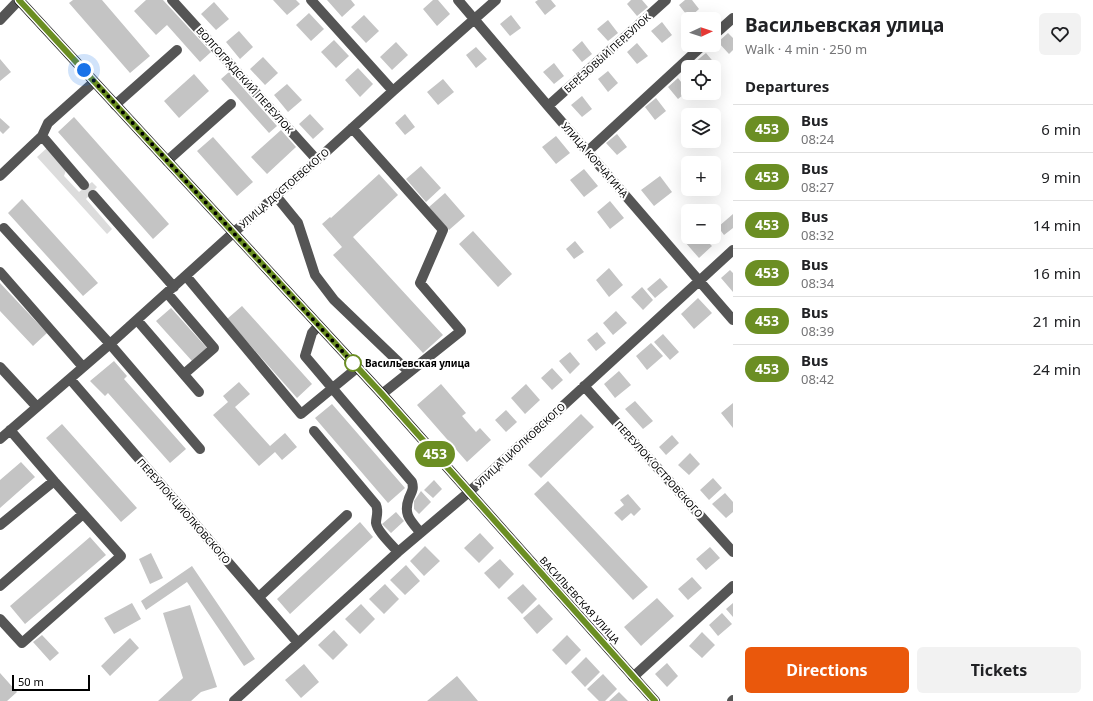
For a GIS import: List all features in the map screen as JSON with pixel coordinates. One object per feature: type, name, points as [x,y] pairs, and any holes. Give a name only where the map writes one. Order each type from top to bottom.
[{"type":"main road","name":"ВАСИЛЬЕВСКАЯ УЛИЦА","points":[[19,0],[232,233],[382,394],[655,701]]},
{"type":"street","points":[[0,20],[19,0]]},
{"type":"street","name":"ВОЛГОГРАДСКИЙ ПЕРЕУЛОК","points":[[172,0],[317,160]]},
{"type":"street","points":[[311,0],[393,91]]},
{"type":"street","name":"УЛИЦА КОРЧАГИНА","points":[[458,0],[733,320]]},
{"type":"street","name":"УЛИЦА ДОСТОЕВСКОГО","points":[[0,439],[110,344],[232,233],[317,160],[496,0]]},
{"type":"street","name":"БЕРЁЗОВЫЙ ПЕРЕУЛОК","points":[[548,106],[666,0]]},
{"type":"street","points":[[721,29],[733,18]]},
{"type":"street","points":[[115,105],[177,50]]},
{"type":"street","points":[[588,151],[695,52]]},
{"type":"street","points":[[0,176],[42,136],[48,123],[94,82]]},
{"type":"street","points":[[166,161],[231,104]]},
{"type":"street","points":[[352,128],[443,230],[420,283],[461,331],[382,394]]},
{"type":"street","points":[[42,136],[84,185]]},
{"type":"street","points":[[93,195],[170,290],[214,348],[184,374]]},
{"type":"street","points":[[276,196],[298,223],[315,276],[334,300],[410,372]]},
{"type":"street","points":[[4,228],[110,344],[200,449]]},
{"type":"street","name":"УЛИЦА ЦИОЛКОВСКОГО","points":[[234,701],[420,532],[469,492],[733,250]]},
{"type":"street","points":[[0,272],[83,367]]},
{"type":"street","points":[[186,276],[301,414],[357,368]]},
{"type":"street","points":[[137,320],[199,392]]},
{"type":"street","points":[[318,326],[312,333],[305,356],[412,482],[414,489],[406,508],[408,517],[420,532]]},
{"type":"street","points":[[0,367],[37,407]]},
{"type":"street","name":"ПЕРЕУЛОК ЦИОЛКОВСКОГО","points":[[70,379],[298,643]]},
{"type":"street","name":"ПЕРЕУЛОК ОСТРОВСКОГО","points":[[584,386],[733,552]]},
{"type":"street","points":[[0,618],[22,643],[122,556],[83,514],[10,430]]},
{"type":"street","points":[[314,431],[376,505],[378,509],[376,522],[377,528],[398,552]]},
{"type":"street","points":[[0,525],[54,481]]},
{"type":"street","points":[[0,586],[83,514]]},
{"type":"street","points":[[259,597],[347,515]]},
{"type":"street","points":[[633,677],[733,586]]},
{"type":"shaded area","points":[[47,148],[66,170],[64,176],[79,192],[92,182],[97,187],[86,199],[112,229],[107,234],[37,157]]},
{"type":"building","points":[[73,0],[102,0],[150,56],[130,73],[69,3]]},
{"type":"building","points":[[146,0],[163,0],[211,52],[200,62],[167,25],[156,35],[134,11]]},
{"type":"building","points":[[273,0],[296,0],[300,4],[287,15]]},
{"type":"building","points":[[327,0],[351,0],[355,5],[342,17]]},
{"type":"building","points":[[433,0],[438,0],[450,14],[437,26],[423,9]]},
{"type":"building","points":[[538,0],[551,0],[556,6],[545,15],[535,2]]},
{"type":"building","points":[[631,0],[642,0],[648,7],[637,16],[627,4]]},
{"type":"building","points":[[685,0],[692,0],[699,9],[696,12],[684,12],[679,5]]},
{"type":"building","points":[[214,2],[229,19],[216,30],[201,14]]},
{"type":"building","points":[[309,13],[324,29],[311,41],[296,25]]},
{"type":"building","points":[[364,15],[379,31],[366,43],[351,27]]},
{"type":"building","points":[[511,15],[521,28],[510,36],[500,24]]},
{"type":"building","points":[[608,20],[618,33],[608,41],[597,29]]},
{"type":"building","points":[[662,22],[672,35],[662,43],[651,31]]},
{"type":"building","points":[[239,31],[253,47],[240,59],[226,42]]},
{"type":"building","points":[[728,33],[733,38],[733,50],[729,54],[721,45],[721,39]]},
{"type":"building","points":[[334,40],[349,56],[336,68],[321,52]]},
{"type":"building","points":[[582,41],[592,54],[582,62],[572,50]]},
{"type":"building","points":[[396,42],[408,55],[392,70],[380,57]]},
{"type":"building","points":[[637,43],[648,56],[637,64],[627,52]]},
{"type":"building","points":[[476,47],[487,59],[476,68],[466,55]]},
{"type":"building","points":[[706,53],[712,60],[697,60]]},
{"type":"building","points":[[263,57],[278,73],[265,85],[250,69]]},
{"type":"building","points":[[0,59],[11,72],[0,81]]},
{"type":"building","points":[[554,63],[564,76],[554,84],[543,72]]},
{"type":"building","points":[[358,68],[373,84],[360,97],[345,80]]},
{"type":"building","points":[[608,71],[618,83],[608,92],[598,79]]},
{"type":"building","points":[[229,72],[277,126],[269,133],[221,79]]},
{"type":"building","points":[[194,74],[209,91],[179,118],[164,101]]},
{"type":"building","points":[[678,78],[681,82],[681,97],[678,99],[668,87]]},
{"type":"building","points":[[443,79],[454,92],[438,105],[427,92]]},
{"type":"building","points":[[287,84],[302,100],[288,112],[274,95]]},
{"type":"building","points":[[582,96],[592,109],[582,117],[571,105]]},
{"type":"building","points":[[656,98],[666,111],[655,120],[645,107]]},
{"type":"building","points":[[310,114],[324,129],[313,139],[299,124]]},
{"type":"building","points":[[405,114],[415,127],[405,135],[395,123]]},
{"type":"building","points":[[74,117],[169,224],[153,239],[58,132]]},
{"type":"building","points":[[0,118],[10,127],[3,134],[0,131]]},
{"type":"building","points":[[281,130],[296,147],[267,174],[251,157]]},
{"type":"building","points":[[617,134],[627,147],[617,155],[606,143]]},
{"type":"building","points":[[556,136],[570,153],[556,164],[542,147]]},
{"type":"building","points":[[213,137],[253,182],[237,196],[197,151]]},
{"type":"building","points":[[421,166],[441,188],[426,202],[406,179]]},
{"type":"building","points":[[584,169],[598,186],[584,197],[570,180]]},
{"type":"building","points":[[379,174],[398,195],[353,237],[443,335],[423,353],[333,255],[342,247],[322,224],[330,217],[331,218]]},
{"type":"building","points":[[660,176],[672,192],[654,206],[641,190]]},
{"type":"building","points":[[445,193],[465,216],[449,230],[429,207]]},
{"type":"building","points":[[22,199],[98,283],[83,296],[8,213]]},
{"type":"building","points":[[610,201],[624,218],[610,229],[597,212]]},
{"type":"building","points":[[733,214],[733,228],[724,235],[721,231],[721,224]]},
{"type":"building","points":[[473,231],[512,274],[498,287],[459,244]]},
{"type":"building","points":[[575,241],[584,252],[574,259],[566,249]]},
{"type":"building","points":[[687,244],[710,244],[712,246],[699,258]]},
{"type":"building","points":[[609,268],[623,285],[609,297],[596,280]]},
{"type":"building","points":[[730,270],[733,273],[733,292],[721,278]]},
{"type":"building","points":[[660,278],[668,287],[655,298],[647,289]]},
{"type":"building","points":[[0,283],[47,333],[33,346],[0,311]]},
{"type":"building","points":[[642,287],[653,300],[643,310],[631,297]]},
{"type":"building","points":[[698,298],[712,313],[694,329],[681,314]]},
{"type":"building","points":[[242,306],[312,384],[297,398],[227,319]]},
{"type":"building","points":[[171,308],[207,348],[192,361],[156,321]]},
{"type":"building","points":[[616,311],[627,323],[613,335],[603,323]]},
{"type":"building","points":[[597,332],[606,343],[596,351],[587,340]]},
{"type":"building","points":[[663,334],[679,352],[670,360],[654,342]]},
{"type":"building","points":[[651,343],[663,356],[647,370],[636,356]]},
{"type":"building","points":[[570,352],[580,364],[570,374],[559,361]]},
{"type":"building","points":[[114,361],[127,376],[124,379],[186,449],[170,463],[108,393],[105,396],[90,381]]},
{"type":"building","points":[[552,368],[563,380],[552,390],[541,378]]},
{"type":"building","points":[[619,371],[631,385],[615,398],[604,384]]},
{"type":"building","points":[[239,382],[250,394],[235,407],[270,446],[285,433],[297,447],[282,460],[275,452],[259,466],[213,415],[228,402],[223,396]]},
{"type":"building","points":[[441,384],[466,413],[462,416],[476,432],[480,428],[491,440],[467,462],[417,405]]},
{"type":"building","points":[[526,384],[540,400],[525,414],[511,398]]},
{"type":"building","points":[[635,401],[653,421],[643,429],[625,409]]},
{"type":"building","points":[[733,403],[733,428],[721,413]]},
{"type":"building","points":[[332,404],[405,488],[388,503],[315,418]]},
{"type":"building","points":[[506,410],[517,422],[506,432],[495,420]]},
{"type":"building","points":[[581,414],[594,427],[541,478],[528,465]]},
{"type":"building","points":[[62,424],[137,508],[121,522],[46,438]]},
{"type":"building","points":[[672,435],[679,443],[666,455],[659,447]]},
{"type":"building","points":[[690,453],[700,464],[689,475],[678,465]]},
{"type":"building","points":[[21,462],[35,477],[0,508],[0,480]]},
{"type":"building","points":[[713,478],[722,488],[709,500],[700,490]]},
{"type":"building","points":[[434,480],[442,489],[433,498],[424,490]]},
{"type":"building","points":[[548,481],[648,587],[633,600],[534,494]]},
{"type":"building","points":[[421,491],[431,502],[419,514],[414,509],[414,501]]},
{"type":"building","points":[[725,493],[733,502],[733,512],[726,518],[712,504]]},
{"type":"building","points":[[628,494],[641,509],[634,516],[631,513],[622,521],[614,513],[624,505],[620,500]]},
{"type":"building","points":[[396,512],[404,521],[391,533],[382,524]]},
{"type":"building","points":[[360,522],[373,537],[290,614],[277,599]]},
{"type":"building","points":[[480,533],[494,548],[479,563],[464,548]]},
{"type":"building","points":[[90,537],[106,555],[25,624],[10,606]]},
{"type":"building","points":[[425,546],[440,561],[424,576],[410,561]]},
{"type":"building","points":[[710,547],[720,558],[706,570],[696,559]]},
{"type":"building","points":[[151,553],[163,578],[150,584],[139,559]]},
{"type":"building","points":[[500,559],[514,574],[499,589],[484,573]]},
{"type":"building","points":[[406,565],[420,581],[405,595],[390,580]]},
{"type":"building","points":[[192,566],[255,659],[244,666],[187,582],[146,610],[141,601]]},
{"type":"building","points":[[692,577],[702,588],[688,600],[678,589]]},
{"type":"building","points":[[385,584],[399,599],[384,614],[369,599]]},
{"type":"building","points":[[523,584],[537,599],[522,614],[507,598]]},
{"type":"building","points":[[657,598],[674,616],[641,646],[624,627]]},
{"type":"building","points":[[132,603],[141,619],[114,634],[104,618]]},
{"type":"building","points":[[733,603],[733,617],[726,609]]},
{"type":"building","points":[[361,604],[375,619],[360,634],[345,619]]},
{"type":"building","points":[[539,604],[553,619],[537,634],[523,618]]},
{"type":"building","points":[[190,605],[217,687],[201,692],[191,701],[158,701],[183,678],[163,613]]},
{"type":"building","points":[[722,613],[732,624],[718,636],[709,625]]},
{"type":"building","points":[[334,630],[348,645],[333,660],[318,645]]},
{"type":"building","points":[[702,632],[715,645],[702,658],[689,646]]},
{"type":"building","points":[[42,635],[59,653],[50,661],[33,642]]},
{"type":"building","points":[[567,635],[581,650],[566,665],[552,650]]},
{"type":"building","points":[[130,638],[139,648],[110,676],[101,666]]},
{"type":"building","points":[[586,657],[600,672],[585,687],[571,672]]},
{"type":"building","points":[[667,663],[678,676],[667,687],[655,674]]},
{"type":"building","points":[[304,664],[319,682],[301,698],[285,680]]},
{"type":"building","points":[[0,673],[17,692],[7,701],[0,701]]},
{"type":"building","points":[[603,674],[617,689],[605,701],[599,701],[587,689]]},
{"type":"building","points":[[457,676],[478,701],[427,701]]},
{"type":"building","points":[[619,692],[628,701],[609,701]]},
{"type":"bus line","name":"453","points":[[19,0],[232,233],[382,394],[655,701]]},
{"type":"place","name":"Васильевская улица","points":[[353,363]]},
{"type":"route","points":[[84,70],[232,233],[353,363]]}]
